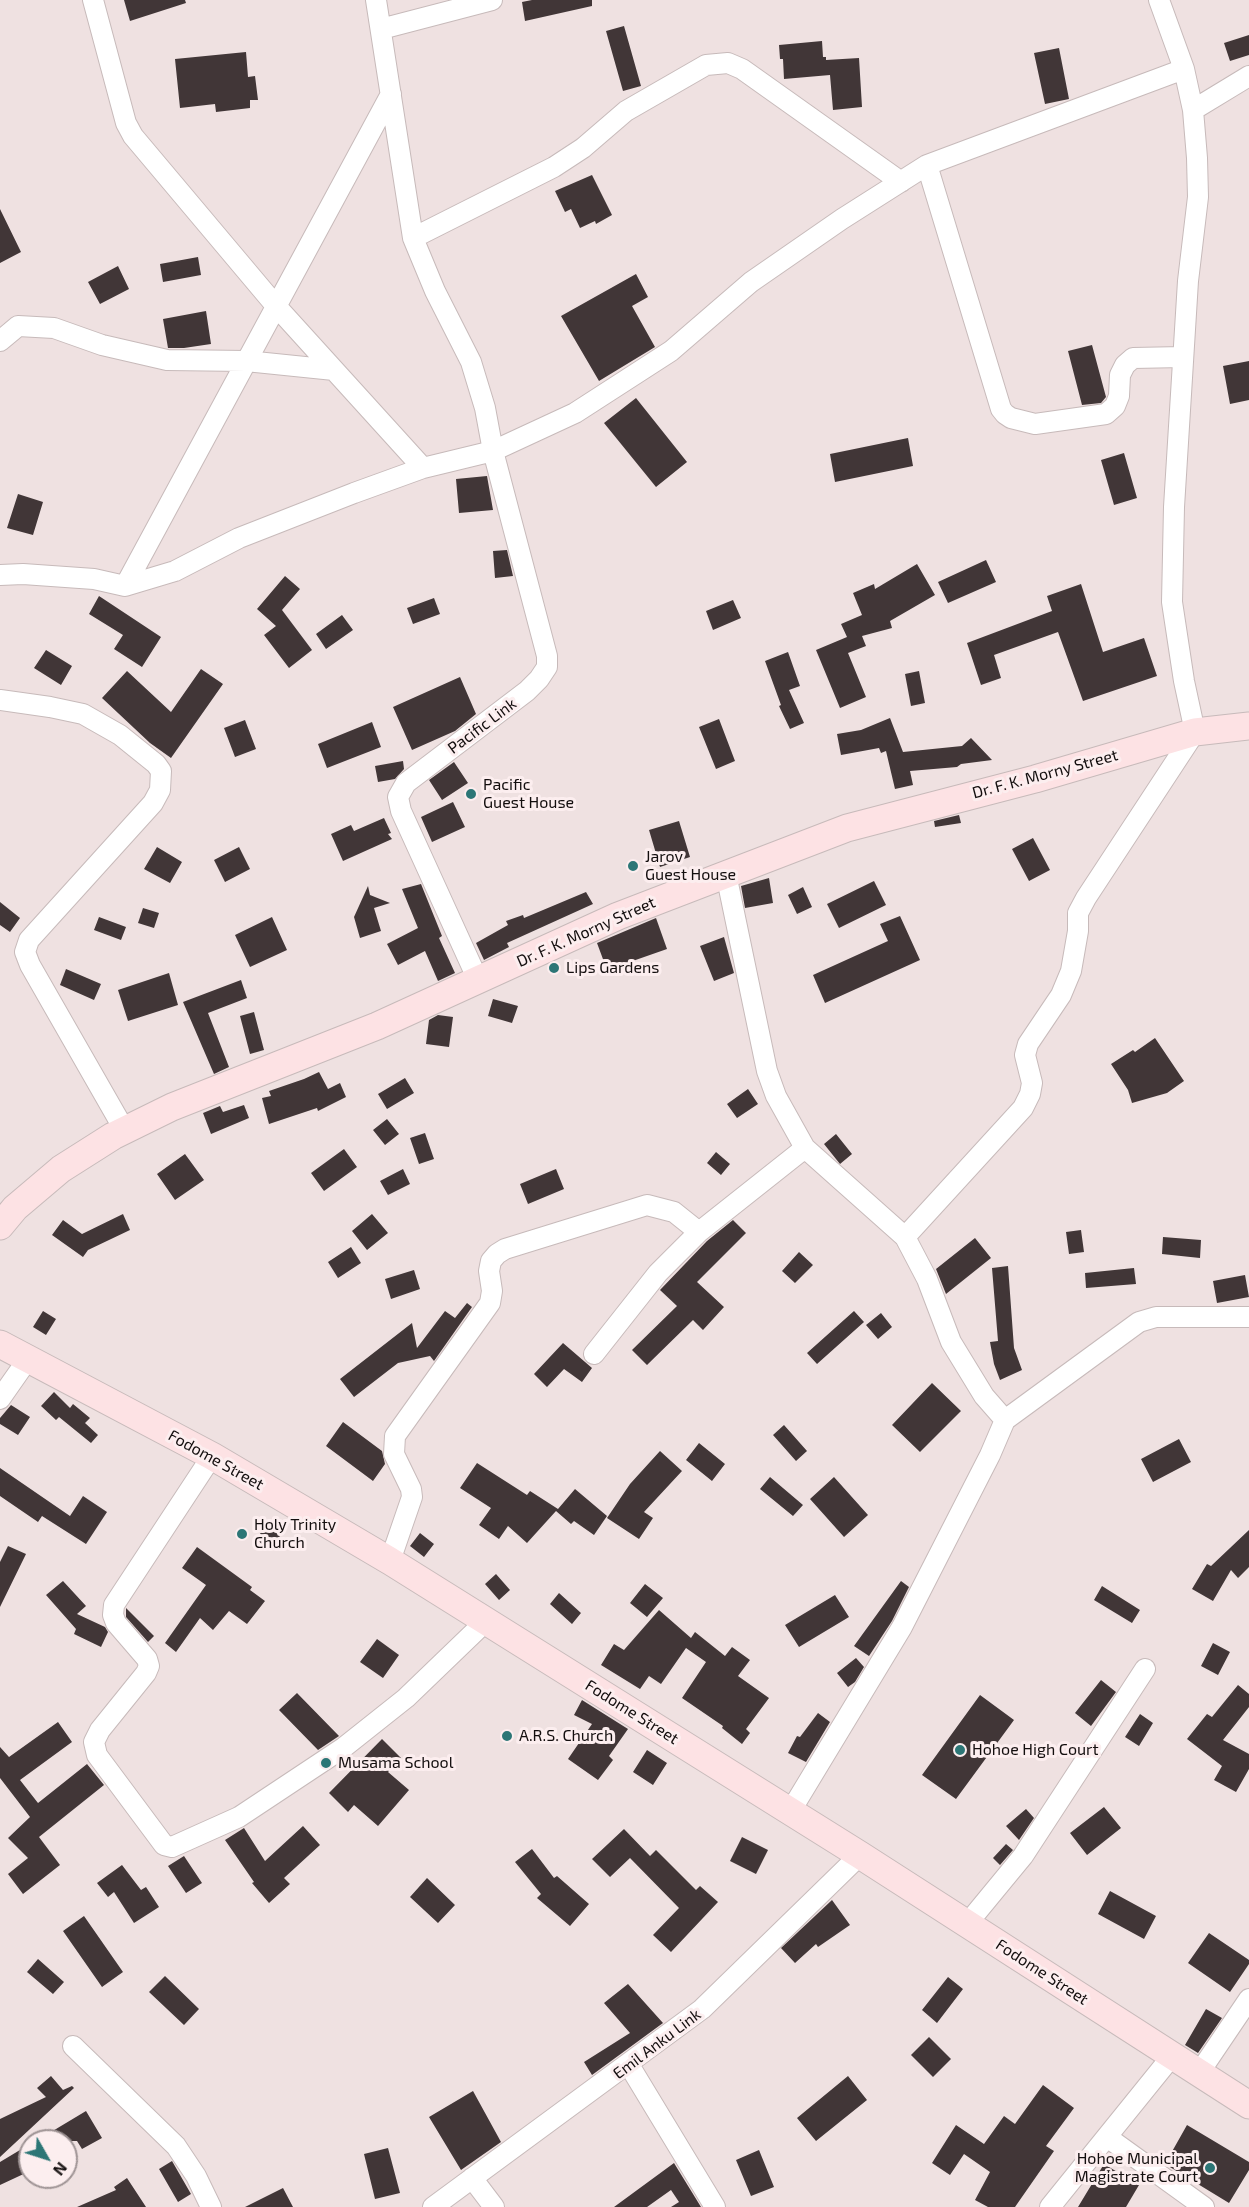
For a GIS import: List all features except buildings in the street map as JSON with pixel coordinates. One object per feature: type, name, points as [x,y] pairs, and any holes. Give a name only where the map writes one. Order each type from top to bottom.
[{"type":"street","points":[[93,0],[126,123],[133,136],[276,306],[423,468]]},
{"type":"street","points":[[376,0],[413,238],[435,291],[471,362],[485,408],[493,451]]},
{"type":"street","points":[[381,30],[492,0]]},
{"type":"street","points":[[905,1237],[1023,1108],[1030,1094],[1032,1083],[1025,1055],[1028,1044],[1061,995],[1071,972],[1078,931],[1078,913],[1195,732],[1184,681],[1172,602],[1174,507],[1188,282],[1198,197],[1197,158],[1193,110],[1184,69],[1159,0]]},
{"type":"street","points":[[413,238],[554,166],[583,148],[626,111],[706,65],[728,63],[742,69],[901,182]]},
{"type":"street","points":[[0,574],[94,579],[125,586],[175,571],[239,538],[423,468],[493,451],[575,413],[670,351],[752,282],[842,219],[927,165],[1184,69]]},
{"type":"street","points":[[1193,110],[1249,76]]},
{"type":"street","points":[[125,586],[392,94]]},
{"type":"street","points":[[927,165],[1001,409],[1005,414],[1011,418],[1035,424],[1106,414],[1115,406],[1119,396],[1120,375],[1125,365],[1133,358],[1183,357]]},
{"type":"street","points":[[0,341],[18,326],[54,328],[102,345],[167,360],[246,361],[334,370]]},
{"type":"street","name":"Pacific Link","points":[[478,980],[401,811],[398,797],[406,783],[527,691],[547,667],[547,656],[493,451]]},
{"type":"street","points":[[0,700],[83,714],[120,735],[156,764],[161,771],[160,790],[153,803],[29,940],[26,952],[30,964],[125,1131]]},
{"type":"street","name":"Dr. F. K. Morny Street","points":[[0,1226],[15,1208],[61,1169],[125,1131],[172,1107],[377,1026],[618,916],[847,828],[1035,779],[1195,732],[1249,726]]},
{"type":"street","points":[[726,874],[767,1071],[776,1096],[805,1148],[905,1237],[927,1279],[951,1342],[984,1396],[1005,1420]]},
{"type":"street","points":[[594,1354],[658,1273],[699,1233],[805,1148]]},
{"type":"street","points":[[390,1561],[412,1497],[411,1489],[394,1454],[395,1436],[490,1303],[492,1291],[489,1271],[491,1261],[497,1254],[505,1249],[647,1204],[674,1212],[699,1233]]},
{"type":"street","points":[[790,1812],[902,1627],[990,1455],[1005,1420],[1139,1322],[1156,1317],[1249,1317]]},
{"type":"street","name":"Fodome Street","points":[[0,1344],[212,1456],[390,1561],[860,1855],[1249,2105]]},
{"type":"street","points":[[0,1399],[28,1359]]},
{"type":"street","points":[[212,1456],[114,1605],[113,1615],[116,1623],[147,1659],[149,1666],[146,1674],[100,1730],[94,1742],[97,1755],[164,1845],[172,1846],[181,1843],[239,1817],[343,1749],[406,1698],[486,1621]]},
{"type":"street","points":[[968,1924],[1023,1856],[1145,1668]]},
{"type":"street","name":"Emil Anku Link","points":[[433,2207],[629,2065],[702,2009],[860,1855]]},
{"type":"street","points":[[1199,2073],[1249,1999]]},
{"type":"street","points":[[73,2046],[176,2146],[196,2176],[211,2207]]},
{"type":"street","points":[[1050,2207],[1172,2056]]},
{"type":"street","points":[[629,2065],[715,2207]]},
{"type":"street","points":[[1107,2137],[1204,2207]]},
{"type":"street","points":[[472,2178],[494,2207]]},
{"type":"place","name":"Pacific Guest House","points":[[471,794]]},
{"type":"place","name":"Jarov Guest House","points":[[633,866]]},
{"type":"place","name":"Lips Gardens","points":[[554,968]]},
{"type":"place","name":"Holy Trinity Church","points":[[242,1534]]},
{"type":"place","name":"A.R.S. Church","points":[[507,1736]]},
{"type":"place","name":"Hohoe High Court","points":[[960,1750]]},
{"type":"place","name":"Musama School","points":[[326,1763]]},
{"type":"place","name":"Hohoe Municipal Magistrate Court","points":[[1210,2168]]}]
